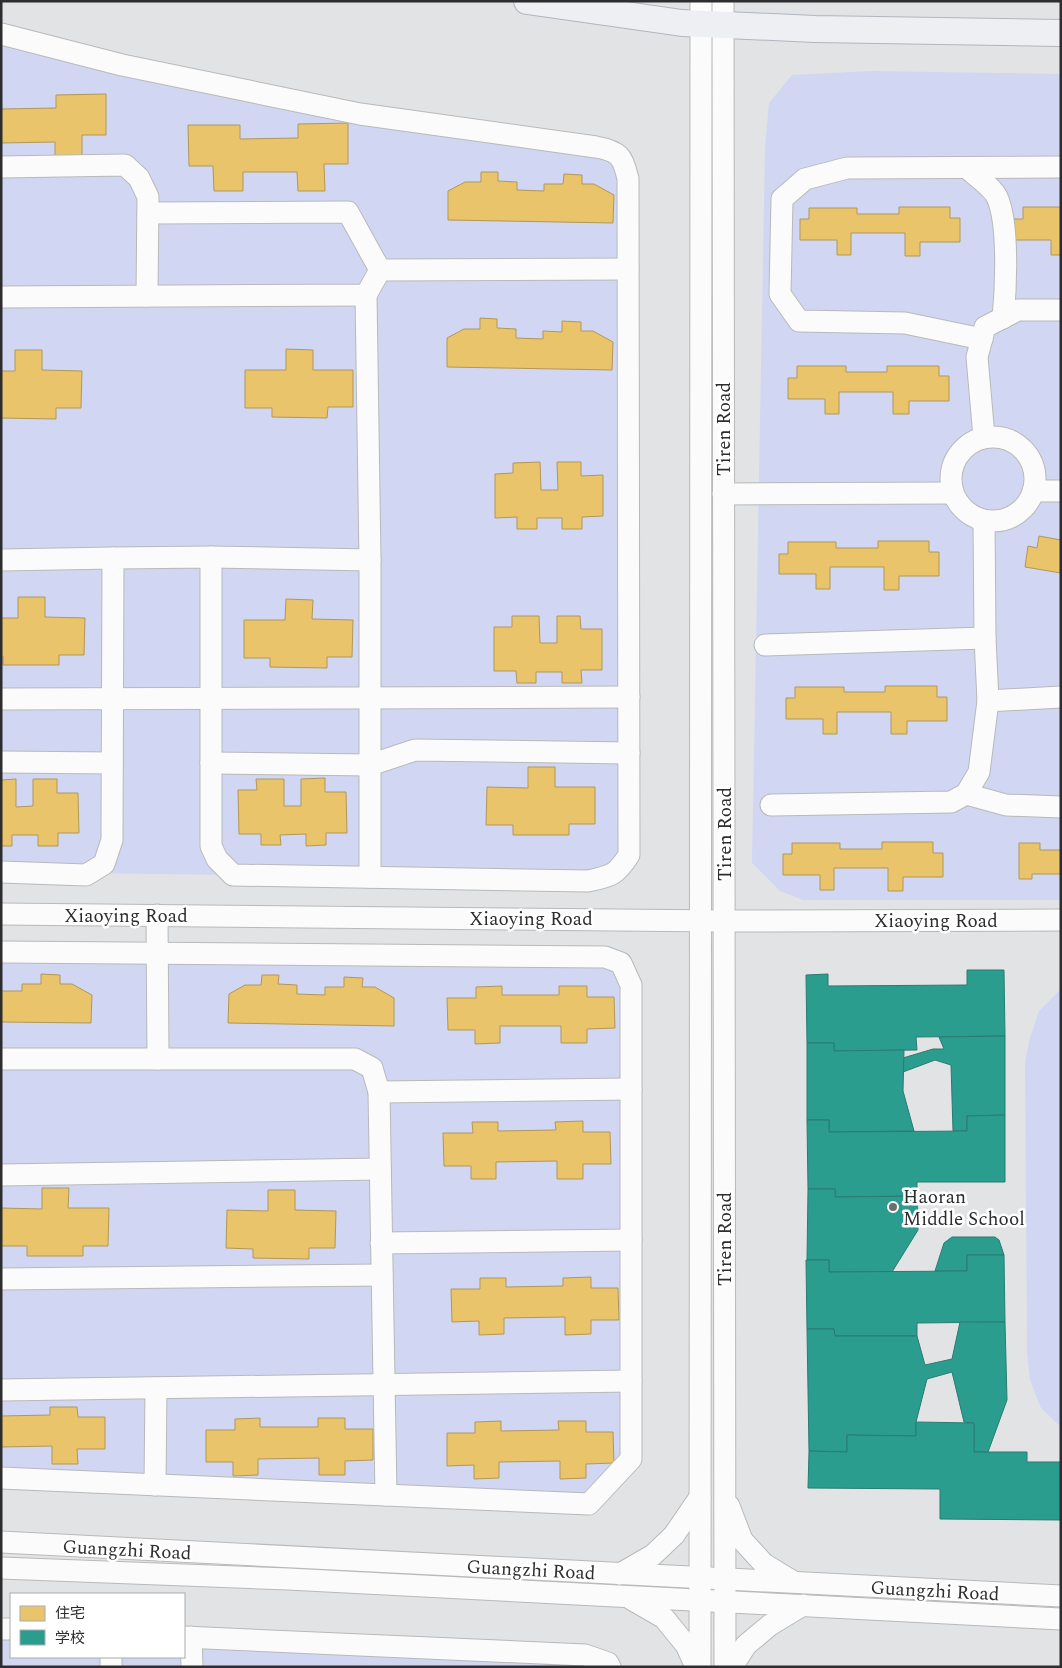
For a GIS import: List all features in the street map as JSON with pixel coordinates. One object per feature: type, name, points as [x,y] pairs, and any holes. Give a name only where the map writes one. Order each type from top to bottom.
[{"type":"main road","points":[[527,1],[682,23],[712,13],[825,29],[1061,33]]},
{"type":"street","name":"Tiren Road","points":[[712,13],[723,494],[725,1667]]},
{"type":"street","name":"Tiren Road","points":[[700,1667],[700,919],[712,13]]},
{"type":"street","points":[[1,34],[122,65],[360,114],[612,150],[624,162],[628,179],[630,855],[619,870],[608,877],[588,881],[233,875],[217,859],[211,846],[211,558]]},
{"type":"street","points":[[1,166],[125,165],[139,178],[148,197],[147,296]]},
{"type":"street","points":[[982,340],[905,323],[799,321],[780,294],[782,199],[805,180],[847,168],[1061,167]]},
{"type":"street","points":[[967,168],[997,196],[1004,217],[1006,291],[1003,318]]},
{"type":"street","points":[[148,213],[348,212],[380,270]]},
{"type":"street","points":[[380,270],[628,269]]},
{"type":"street","points":[[370,878],[370,560],[366,295],[380,270]]},
{"type":"street","points":[[1,296],[366,295]]},
{"type":"street","points":[[984,437],[977,357],[985,327],[1018,310],[1061,310]]},
{"type":"street","points":[[998,436],[1011,440],[1022,448],[1030,458],[1035,470],[1033,491],[1024,508],[1013,516],[999,521],[984,521],[970,515],[959,506],[952,493],[950,478],[952,464],[960,451],[971,442],[984,437],[998,436]]},
{"type":"street","points":[[1033,491],[1061,491]]},
{"type":"street","points":[[723,494],[952,493]]},
{"type":"street","points":[[770,805],[951,802],[966,794],[979,772],[988,701],[985,638],[984,521]]},
{"type":"street","points":[[1,872],[86,874],[104,864],[112,840],[113,558]]},
{"type":"street","points":[[1,560],[211,558],[370,560]]},
{"type":"street","points":[[765,645],[985,638]]},
{"type":"street","points":[[1,699],[629,697]]},
{"type":"street","points":[[988,701],[1061,697]]},
{"type":"street","points":[[211,763],[370,764],[415,750],[629,753]]},
{"type":"street","points":[[1,762],[112,763]]},
{"type":"street","points":[[966,794],[1006,805],[1061,806]]},
{"type":"street","name":"Xiaoying Road","points":[[1,914],[700,919],[724,921],[1061,920]]},
{"type":"street","points":[[156,915],[158,1059]]},
{"type":"street","points":[[1,952],[605,957],[621,963],[631,985],[631,1459],[589,1504],[1,1478]]},
{"type":"street","points":[[1,1059],[355,1059],[372,1068],[379,1092],[386,1496]]},
{"type":"street","points":[[379,1092],[631,1089]]},
{"type":"street","points":[[1,1175],[380,1168]]},
{"type":"street","points":[[381,1243],[631,1240]]},
{"type":"street","points":[[1,1280],[382,1275]]},
{"type":"street","points":[[1,1390],[631,1381]]},
{"type":"street","points":[[155,1485],[156,1388]]},
{"type":"street","points":[[724,1493],[742,1540],[764,1564],[794,1583]]},
{"type":"street","points":[[620,1574],[653,1555],[674,1535],[700,1497]]},
{"type":"street","name":"Guangzhi Road","points":[[1,1542],[1061,1596]]},
{"type":"street","name":"Guangzhi Road","points":[[1,1568],[288,1579],[1061,1619]]},
{"type":"street","points":[[626,1597],[664,1618],[686,1645],[696,1667]]},
{"type":"street","points":[[732,1667],[746,1645],[770,1624],[802,1606]]},
{"type":"street","points":[[192,1667],[187,1637],[585,1655],[608,1663],[610,1667]]},
{"type":"shaded area","points":[[1,30],[624,162],[619,870],[233,875],[1,872]]},
{"type":"shaded area","points":[[871,71],[1061,74],[1061,900],[803,900],[780,891],[752,863],[765,147],[769,103],[792,75]]},
{"type":"shaded area","points":[[1,952],[621,963],[631,1459],[589,1504],[1,1478]]},
{"type":"shaded area","points":[[1061,989],[1061,1427],[1041,1408],[1030,1380],[1027,1354],[1025,1063],[1029,1041],[1039,1011]]},
{"type":"shaded area","points":[[1,1629],[10,1629],[10,1658],[185,1658],[185,1637],[610,1667],[1,1667]]},
{"type":"building: 住宅","points":[[106,94],[106,135],[82,135],[82,161],[55,161],[55,142],[1,143],[1,109],[56,108],[56,95]]},
{"type":"building: 住宅","points":[[348,123],[348,164],[324,164],[325,191],[298,191],[297,172],[243,172],[243,191],[214,191],[213,166],[189,166],[188,125],[240,125],[240,139],[298,138],[298,124]]},
{"type":"building: 住宅","points":[[481,172],[498,172],[498,181],[517,182],[517,190],[544,191],[544,184],[563,184],[564,174],[582,175],[582,184],[594,184],[614,195],[613,223],[448,220],[448,191],[465,182],[481,182]]},
{"type":"building: 住宅","points":[[899,207],[950,207],[950,218],[960,218],[960,242],[920,242],[920,256],[905,256],[905,233],[851,233],[851,255],[837,255],[837,240],[800,240],[800,219],[809,219],[809,208],[857,208],[857,214],[899,214]]},
{"type":"building: 住宅","points":[[1023,207],[1061,207],[1061,255],[1051,255],[1051,240],[1014,240],[1014,219],[1023,219]]},
{"type":"building: 住宅","points":[[480,318],[497,319],[497,328],[516,329],[516,338],[543,339],[543,331],[562,332],[562,321],[581,322],[581,331],[593,331],[613,342],[612,370],[447,367],[447,338],[464,329],[480,329]]},
{"type":"building: 住宅","points":[[286,349],[313,350],[313,370],[353,370],[353,407],[328,407],[327,418],[272,417],[272,408],[245,408],[245,370],[286,370]]},
{"type":"building: 住宅","points":[[15,350],[42,350],[42,370],[82,371],[81,408],[56,408],[56,419],[1,418],[1,371],[15,371]]},
{"type":"building: 住宅","points":[[797,366],[846,366],[846,372],[887,372],[887,366],[939,366],[939,376],[949,376],[949,401],[909,401],[909,414],[893,414],[893,392],[839,392],[839,414],[825,414],[825,399],[788,399],[788,378],[797,378]]},
{"type":"building: 住宅","points":[[540,462],[541,490],[558,490],[557,462],[581,462],[581,476],[603,475],[603,516],[582,517],[582,529],[562,529],[562,518],[537,518],[537,529],[517,529],[517,517],[495,518],[495,474],[513,473],[513,463]]},
{"type":"building: 住宅","points":[[1039,536],[1061,540],[1061,573],[1025,567],[1028,546],[1037,548]]},
{"type":"building: 住宅","points":[[878,541],[929,541],[929,552],[939,552],[939,576],[899,576],[899,590],[884,590],[884,567],[830,567],[830,589],[816,589],[816,574],[779,574],[779,554],[788,554],[788,542],[836,542],[836,548],[878,548]]},
{"type":"building: 住宅","points":[[18,597],[45,597],[45,617],[85,618],[84,655],[59,655],[59,665],[3,665],[3,656],[1,656],[1,618],[18,618]]},
{"type":"building: 住宅","points":[[286,599],[313,600],[312,619],[353,620],[352,657],[327,657],[327,668],[270,667],[270,658],[244,658],[244,620],[285,620]]},
{"type":"building: 住宅","points":[[512,616],[539,616],[540,643],[557,643],[557,616],[580,616],[581,629],[602,629],[602,670],[581,670],[582,683],[562,683],[562,672],[536,672],[536,683],[517,683],[516,671],[494,671],[494,627],[512,627]]},
{"type":"building: 住宅","points":[[885,686],[937,686],[937,697],[947,697],[947,721],[907,721],[907,734],[891,734],[891,712],[837,712],[837,734],[823,734],[823,719],[786,719],[786,698],[795,698],[795,687],[844,687],[844,692],[885,692]]},
{"type":"building: 住宅","points":[[528,767],[555,767],[555,787],[595,787],[595,824],[569,824],[569,835],[513,835],[513,825],[486,825],[487,787],[528,788]]},
{"type":"building: 住宅","points":[[325,778],[325,792],[346,792],[347,833],[326,833],[326,845],[306,846],[306,834],[280,835],[281,845],[261,845],[261,834],[239,834],[238,790],[257,790],[256,779],[284,779],[284,806],[301,806],[301,779]]},
{"type":"building: 住宅","points":[[16,779],[16,807],[33,806],[33,779],[57,779],[57,793],[78,793],[79,833],[58,833],[58,846],[38,846],[38,835],[12,835],[12,846],[1,846],[1,780]]},
{"type":"building: 住宅","points":[[882,842],[933,842],[933,853],[943,853],[943,877],[903,877],[903,891],[888,891],[888,868],[834,868],[834,890],[820,890],[820,875],[783,875],[783,854],[792,854],[792,843],[840,843],[840,849],[882,849]]},
{"type":"building: 住宅","points":[[1019,843],[1040,843],[1040,850],[1061,850],[1061,874],[1032,874],[1032,879],[1019,879]]},
{"type":"building: 住宅","points":[[41,974],[60,975],[60,984],[72,984],[92,995],[91,1023],[1,1022],[1,991],[22,991],[22,984],[41,984]]},
{"type":"building: 住宅","points":[[262,975],[279,975],[278,984],[297,985],[297,994],[325,995],[325,987],[344,987],[344,977],[363,978],[362,987],[375,987],[394,998],[394,1026],[228,1023],[229,994],[245,985],[261,985]]},
{"type":"building: 住宅","points":[[502,986],[502,995],[559,995],[559,986],[587,986],[587,997],[614,997],[615,1028],[587,1029],[587,1043],[561,1043],[561,1026],[500,1026],[500,1043],[475,1044],[475,1030],[448,1030],[447,998],[476,998],[476,987]]},
{"type":"building: 住宅","points":[[583,1121],[583,1132],[610,1132],[611,1164],[583,1164],[583,1179],[557,1179],[557,1161],[496,1162],[496,1179],[471,1179],[471,1166],[444,1166],[443,1133],[473,1133],[472,1122],[498,1122],[498,1131],[556,1130],[555,1122]]},
{"type":"building: 住宅","points":[[42,1188],[69,1188],[68,1208],[109,1208],[108,1246],[83,1246],[83,1256],[27,1256],[27,1246],[1,1246],[1,1208],[42,1209]]},
{"type":"building: 住宅","points":[[268,1190],[295,1190],[295,1210],[336,1211],[335,1248],[309,1248],[309,1259],[253,1258],[253,1249],[226,1248],[227,1210],[268,1211]]},
{"type":"building: 住宅","points":[[591,1277],[591,1288],[618,1288],[619,1320],[591,1320],[591,1334],[565,1335],[565,1317],[504,1318],[504,1334],[479,1335],[479,1321],[452,1322],[451,1289],[480,1289],[480,1278],[506,1278],[506,1287],[563,1286],[563,1278]]},
{"type":"building: 住宅","points":[[50,1407],[77,1407],[78,1417],[105,1417],[105,1449],[77,1449],[78,1464],[52,1464],[52,1446],[1,1447],[1,1416],[50,1415]]},
{"type":"building: 住宅","points":[[260,1418],[260,1427],[318,1427],[318,1418],[345,1418],[345,1429],[373,1429],[373,1460],[345,1461],[345,1475],[319,1475],[319,1458],[258,1459],[258,1475],[233,1476],[233,1462],[206,1462],[206,1430],[235,1430],[235,1419]]},
{"type":"building: 住宅","points":[[501,1421],[501,1431],[559,1430],[558,1421],[586,1421],[586,1432],[613,1432],[614,1463],[586,1464],[586,1478],[560,1479],[560,1461],[499,1462],[499,1478],[474,1479],[474,1465],[447,1466],[447,1433],[475,1433],[475,1422]]},
{"type":"building: 学校","points":[[967,970],[1004,970],[1005,1036],[916,1037],[917,1050],[834,1051],[834,1043],[807,1043],[806,975],[828,974],[828,986],[967,985]]},
{"type":"building: 学校","points":[[1005,1036],[1005,1115],[967,1116],[967,1131],[953,1131],[951,1065],[935,1060],[903,1072],[903,1058],[933,1049],[944,1049],[939,1037]]},
{"type":"building: 学校","points":[[807,1043],[834,1043],[834,1051],[904,1050],[903,1091],[914,1131],[829,1132],[829,1120],[807,1120]]},
{"type":"building: 学校","points":[[1005,1115],[1005,1182],[917,1182],[917,1196],[835,1197],[835,1189],[808,1189],[807,1120],[829,1120],[829,1132],[967,1131],[967,1116]]},
{"type":"building: 学校","points":[[808,1189],[835,1189],[835,1197],[917,1196],[918,1230],[892,1272],[829,1272],[829,1260],[807,1260]]},
{"type":"building: 学校","points":[[952,1237],[995,1237],[999,1240],[1004,1255],[967,1255],[967,1271],[935,1271],[944,1243]]},
{"type":"building: 学校","points":[[967,1255],[1004,1255],[1005,1322],[917,1323],[917,1336],[835,1336],[834,1329],[807,1329],[806,1260],[829,1260],[829,1272],[967,1271]]},
{"type":"building: 学校","points":[[960,1322],[1005,1322],[1007,1400],[988,1452],[974,1452],[974,1423],[964,1422],[952,1372],[927,1379],[916,1422],[916,1436],[847,1435],[847,1452],[809,1451],[807,1329],[834,1329],[835,1336],[917,1336],[925,1365],[952,1359]]},
{"type":"building: 学校","points":[[916,1422],[974,1423],[974,1452],[1027,1452],[1027,1462],[1061,1462],[1061,1520],[940,1519],[940,1489],[808,1488],[809,1451],[847,1452],[847,1435],[916,1436]]},
{"type":"place","name":"Haoran Middle School","points":[[893,1207]]}]
